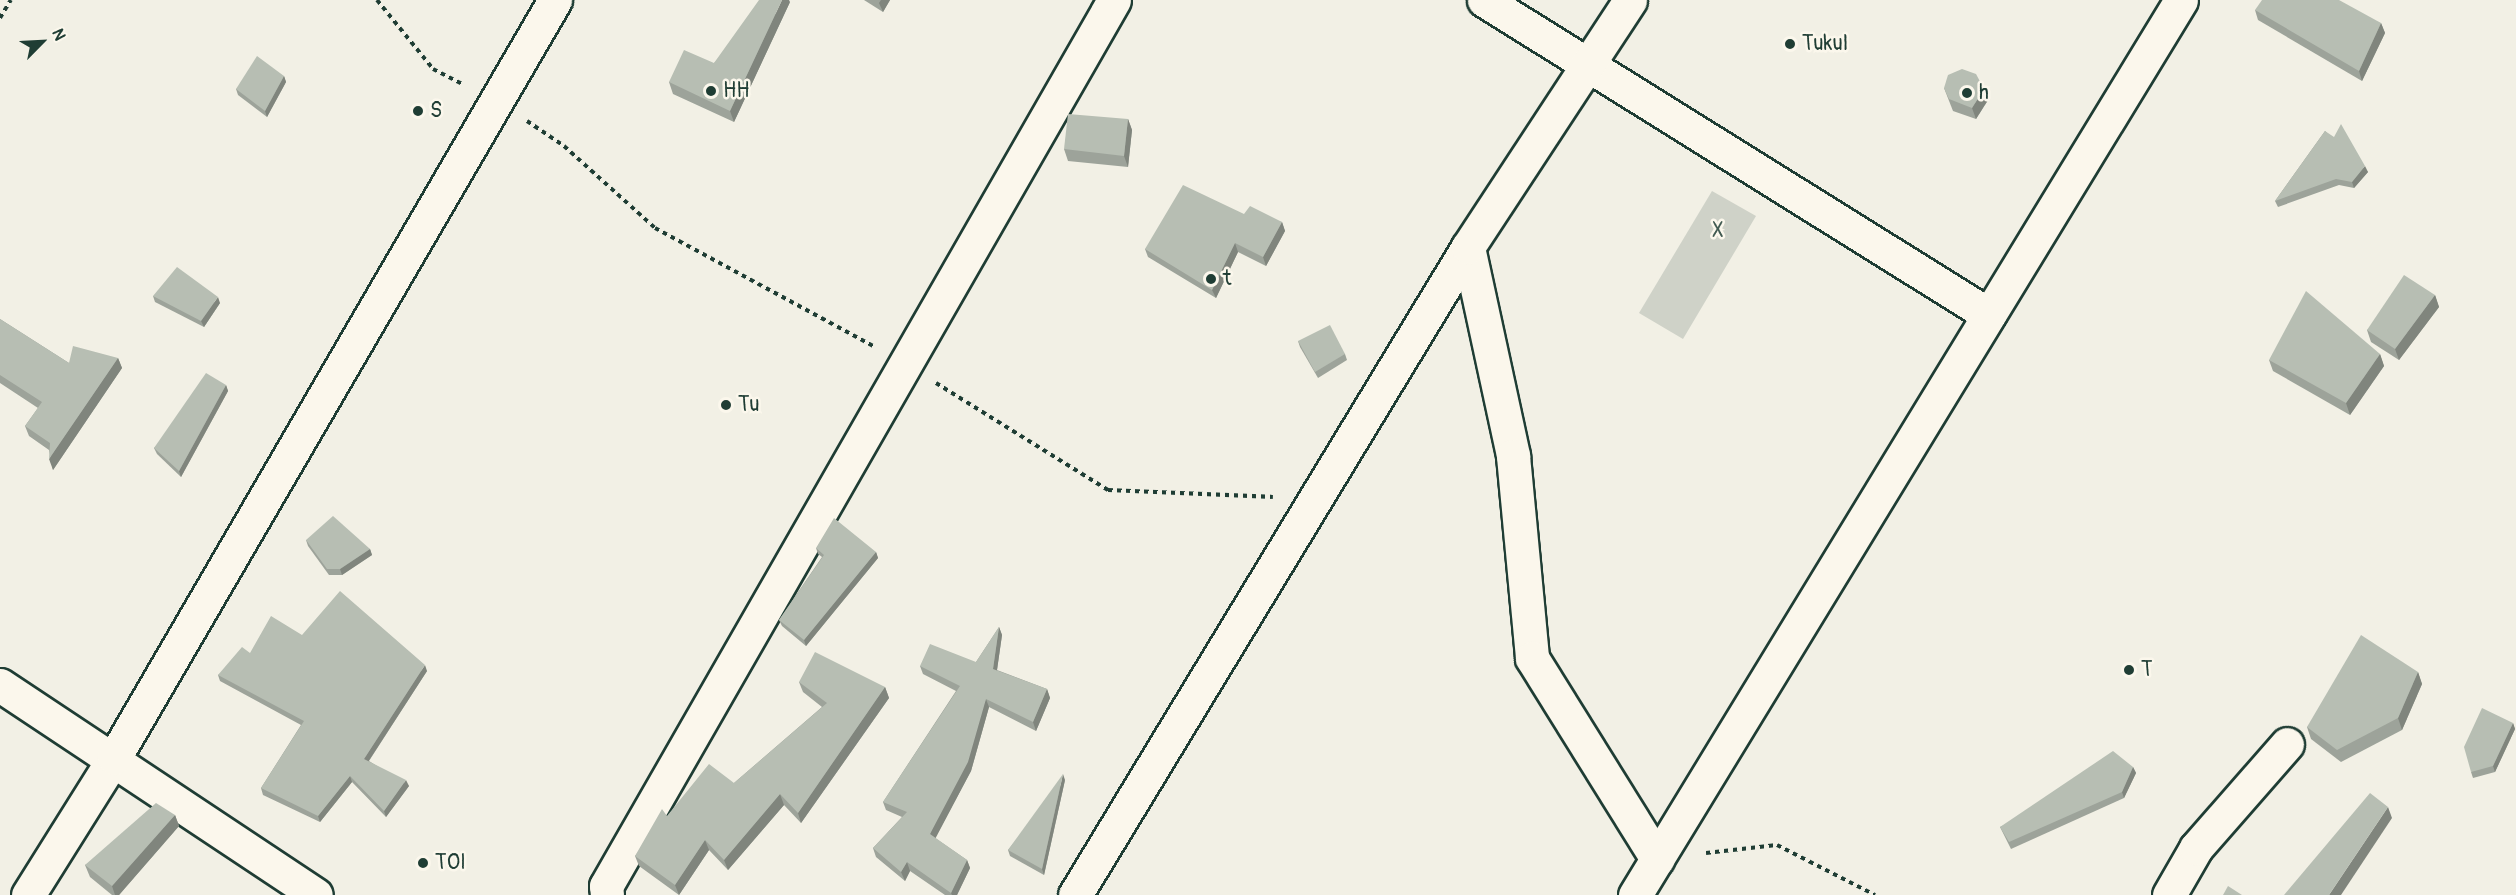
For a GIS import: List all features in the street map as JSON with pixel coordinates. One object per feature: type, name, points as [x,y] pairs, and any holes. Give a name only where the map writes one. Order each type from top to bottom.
[{"type":"street","points":[[28,895],[114,759],[555,0]]},
{"type":"street","points":[[606,895],[606,886],[1114,0]]},
{"type":"street","points":[[1484,0],[1989,315]]},
{"type":"street","points":[[1074,895],[1468,248],[1592,67],[1630,0]]},
{"type":"street","points":[[1635,895],[2181,0]]},
{"type":"street","points":[[1468,248],[1513,456],[1532,658],[1657,859]]},
{"type":"street","points":[[0,685],[316,895]]},
{"type":"street","points":[[2169,895],[2196,848],[2287,744]]},
{"type":"path","points":[[0,18],[11,0]]},
{"type":"path","points":[[1657,859],[1777,844],[1875,895]]},
{"type":"green space","name":"X","points":[[1712,191],[1756,216],[1683,339],[1639,313]]},
{"type":"building","points":[[759,0],[782,0],[730,111],[669,82],[684,50],[714,63]]},
{"type":"building","points":[[2262,0],[2339,0],[2381,23],[2359,71],[2255,10]]},
{"type":"building","points":[[257,56],[284,76],[265,111],[236,89]]},
{"type":"building","points":[[1962,69],[1976,74],[1984,89],[1972,108],[1949,99],[1944,88],[1948,75]]},
{"type":"building","points":[[1068,114],[1128,119],[1124,156],[1064,149]]},
{"type":"building","points":[[2341,124],[2365,166],[2352,182],[2336,179],[2275,201],[2325,131],[2334,137]]},
{"type":"building","points":[[1183,185],[1244,214],[1250,206],[1282,222],[1263,257],[1235,243],[1212,290],[1145,249]]},
{"type":"building","points":[[177,267],[218,297],[201,321],[153,296]]},
{"type":"building","points":[[2404,275],[2435,295],[2395,349],[2367,330]]},
{"type":"building","points":[[2306,291],[2380,354],[2346,403],[2269,360]]},
{"type":"building","points":[[0,319],[69,363],[73,346],[118,358],[49,459],[50,443],[25,426],[42,402],[0,375]]},
{"type":"building","points":[[1330,325],[1345,354],[1315,372],[1298,341]]},
{"type":"building","points":[[206,373],[226,385],[179,471],[154,448]]},
{"type":"building","points":[[333,516],[370,549],[340,569],[327,569],[306,540]]},
{"type":"building","points":[[834,518],[876,552],[804,640],[779,620],[824,555],[816,548]]},
{"type":"building","points":[[340,591],[425,665],[364,759],[406,780],[384,811],[350,776],[318,816],[261,788],[304,721],[218,675],[242,647],[250,653],[271,616],[302,635]]},
{"type":"building","points":[[999,627],[993,669],[1047,689],[1033,722],[986,699],[968,762],[930,834],[967,860],[951,893],[907,862],[901,872],[873,848],[907,812],[883,802],[960,686],[920,666],[930,644],[976,662]]},
{"type":"building","points":[[2361,635],[2418,672],[2398,718],[2337,750],[2307,727]]},
{"type":"building","points":[[815,652],[885,687],[798,813],[780,794],[724,860],[705,840],[675,885],[635,856],[662,809],[667,816],[709,764],[734,783],[827,703],[799,682]]},
{"type":"building","points":[[2482,708],[2513,723],[2493,766],[2471,772],[2464,747]]},
{"type":"building","points":[[2113,751],[2133,767],[2122,792],[2009,842],[2000,827]]},
{"type":"building","points":[[1063,774],[1042,869],[1008,850]]},
{"type":"building","points":[[2370,793],[2388,807],[2329,895],[2284,895]]},
{"type":"building","points":[[156,803],[175,815],[112,886],[85,865]]},
{"type":"building","points":[[2228,886],[2242,895],[2223,895]]},
{"type":"place","name":"Tukul","points":[[1790,44]]},
{"type":"place","name":"HH","points":[[711,91]]},
{"type":"place","name":"h","points":[[1967,93]]},
{"type":"place","name":"S","points":[[418,111]]},
{"type":"place","name":"t","points":[[1211,279]]},
{"type":"place","name":"Tu","points":[[726,405]]},
{"type":"place","name":"T","points":[[2129,670]]},
{"type":"place","name":"TOI","points":[[423,863]]}]
